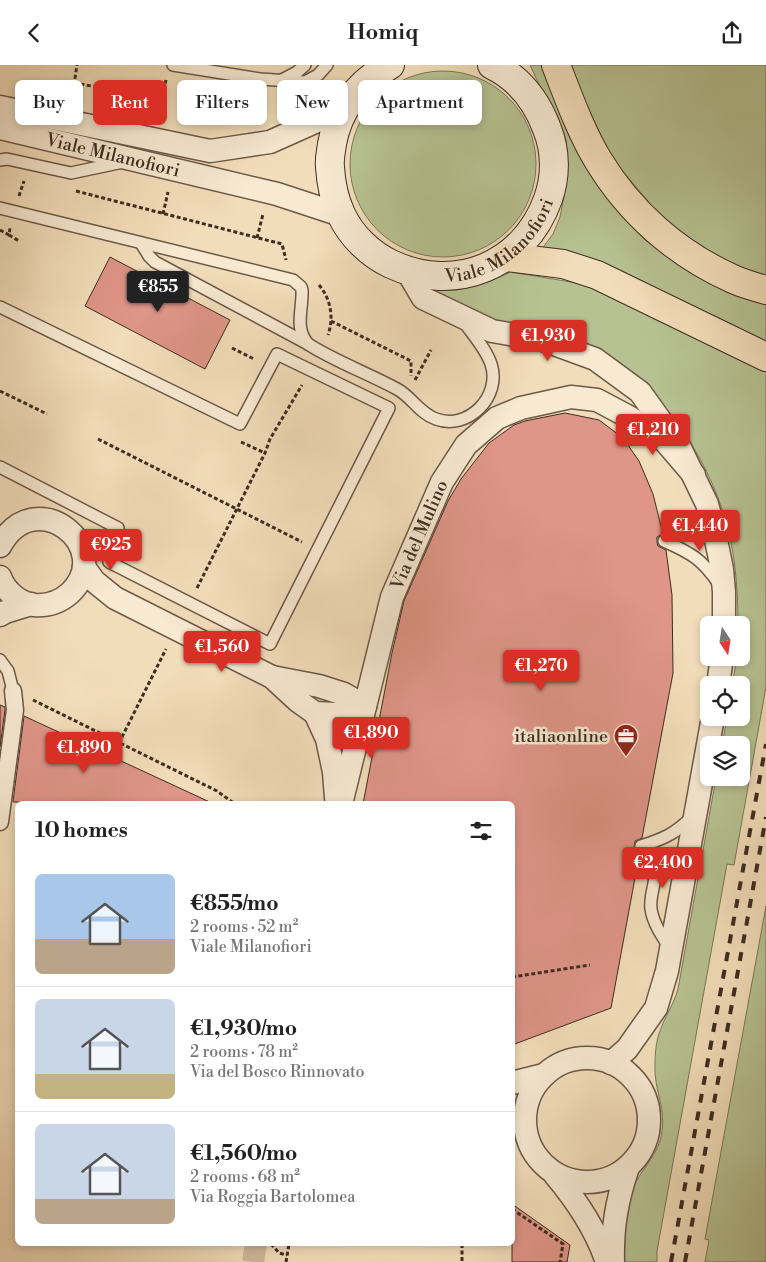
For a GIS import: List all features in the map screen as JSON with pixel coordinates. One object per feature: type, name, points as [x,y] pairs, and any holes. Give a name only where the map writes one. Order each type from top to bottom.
[{"type":"highway","points":[[556,65],[577,117],[597,159],[626,201],[660,235],[693,259],[734,280],[766,290]]},
{"type":"highway","points":[[506,257],[564,264],[597,275],[766,357]]},
{"type":"main road","name":"Viale Milanofiori","points":[[348,103],[370,78],[390,65]]},
{"type":"main road","name":"Viale Milanofiori","points":[[337,125],[329,161],[332,189],[341,215],[353,233],[369,251],[380,259],[406,271],[423,275],[442,277],[478,271],[506,257],[517,248],[531,231],[543,213],[551,191],[554,167],[551,138],[540,109],[516,74],[492,65]]},
{"type":"street","name":"Viale Milanofiori","points":[[0,107],[210,151],[270,142],[308,125]]},
{"type":"street","name":"Viale Milanofiori","points":[[0,128],[277,194],[341,215]]},
{"type":"street","points":[[406,271],[424,298],[492,331],[543,340],[595,359],[640,392],[680,448],[707,504],[722,569],[724,616]]},
{"type":"street","name":"Via del Mulino","points":[[340,801],[392,597],[442,482],[466,445],[497,418],[520,408],[571,397],[597,400],[664,440],[694,475]]},
{"type":"street","points":[[0,546],[12,529],[23,522],[49,519],[71,531],[79,542],[83,554],[84,567],[80,579],[66,597],[55,603],[32,605],[0,615]]},
{"type":"street","points":[[84,567],[94,581],[115,598],[272,677],[319,686],[344,694],[365,706]]},
{"type":"street","points":[[0,577],[9,593],[32,605]]},
{"type":"street","points":[[66,597],[90,594],[115,598]]},
{"type":"street","points":[[272,677],[298,701],[315,713],[327,739],[339,801]]},
{"type":"street","points":[[0,822],[15,710],[13,691]]},
{"type":"street","points":[[315,713],[336,714],[365,706]]},
{"type":"street","points":[[611,1063],[627,1049],[656,1008],[667,971],[711,726]]},
{"type":"street","points":[[529,1145],[524,1126],[526,1107],[532,1089],[544,1075],[558,1065],[576,1059],[594,1059],[611,1063],[629,1074],[642,1091],[648,1111],[648,1131],[641,1151],[628,1167],[612,1177],[592,1182],[573,1181],[554,1174]]},
{"type":"street","points":[[515,1082],[544,1075]]},
{"type":"street","points":[[515,1130],[529,1145],[540,1161],[573,1196],[601,1244],[607,1262]]},
{"type":"street","points":[[613,1262],[612,1243],[618,1197],[628,1167]]},
{"type":"lane","points":[[281,80],[297,72],[305,65]]},
{"type":"lane","points":[[307,80],[318,75],[327,65]]},
{"type":"lane","points":[[170,69],[277,81]]},
{"type":"lane","points":[[0,159],[71,173],[133,160]]},
{"type":"lane","points":[[0,208],[298,283],[302,291],[299,322],[303,338],[318,350]]},
{"type":"lane","points":[[142,243],[149,256],[155,262],[318,350],[399,390],[425,414],[438,420],[461,420],[469,417],[482,407],[490,393],[493,377],[492,365],[459,315]]},
{"type":"lane","points":[[0,307],[240,424],[277,355],[389,408],[270,644],[109,562],[107,553],[118,528],[0,467]]},
{"type":"lane","points":[[664,541],[690,552],[708,568],[724,592]]},
{"type":"lane","points":[[0,660],[8,671],[13,691]]},
{"type":"lane","points":[[641,846],[679,830],[696,812]]},
{"type":"lane","points":[[638,859],[647,861],[654,868],[655,880],[651,908],[658,929],[671,950]]},
{"type":"path","points":[[75,80],[78,65]]},
{"type":"path","points":[[83,85],[162,98],[170,69]]},
{"type":"path","points":[[257,238],[264,209]]},
{"type":"path","points":[[9,235],[18,241]]},
{"type":"path","points":[[331,321],[411,361],[412,386],[431,349]]},
{"type":"path","points":[[232,348],[270,367]]},
{"type":"path","points":[[0,391],[46,414]]},
{"type":"path","points":[[98,439],[318,550]]},
{"type":"path","points":[[13,691],[217,791],[231,801]]},
{"type":"path","points":[[515,977],[590,965]]},
{"type":"path","points":[[515,1211],[563,1244],[560,1262]]},
{"type":"path","points":[[273,1246],[279,1253],[287,1255]]},
{"type":"path","points":[[286,1262],[289,1246]]},
{"type":"path","points":[[462,1246],[462,1262]]},
{"type":"green space","points":[[530,65],[547,65],[606,195],[644,239],[679,265],[721,287],[766,302],[766,344],[541,250],[553,234],[560,217],[568,164],[566,140],[557,115],[543,93]]},
{"type":"green space","points":[[569,65],[766,65],[766,278],[729,265],[668,225],[615,162],[602,139]]},
{"type":"green space","points":[[434,71],[452,71],[470,75],[479,78],[495,86],[521,112],[529,128],[536,155],[536,173],[532,191],[521,216],[495,242],[479,250],[452,257],[434,257],[416,253],[391,242],[365,216],[357,200],[350,173],[350,155],[358,125],[482,125],[482,80],[403,80]]},
{"type":"green space","points":[[511,272],[583,284],[615,297],[766,371],[766,687],[750,776],[750,736],[724,736],[726,726],[750,726],[750,676],[734,676],[736,666],[750,666],[750,616],[738,616],[736,581],[730,537],[722,509],[700,459],[669,412],[650,390],[607,355],[583,343],[563,336],[498,324],[430,289],[482,284]]},
{"type":"green space","points":[[715,786],[748,786],[734,865],[727,864],[657,1251],[657,1262],[624,1262],[624,1220],[628,1200],[640,1175],[654,1154],[661,1137],[662,1117],[656,1084],[655,1056],[662,1026],[678,989]]},
{"type":"green space","points":[[766,906],[766,1262],[705,1262],[709,1240],[705,1239]]},
{"type":"building","points":[[110,257],[230,320],[205,369],[85,306]]},
{"type":"building","points":[[565,413],[599,420],[623,438],[639,461],[653,494],[663,534],[657,537],[658,546],[666,550],[672,595],[673,673],[642,838],[635,841],[634,848],[636,852],[631,857],[632,863],[637,867],[611,1008],[515,1044],[515,801],[364,801],[404,601],[448,501],[461,479],[489,443],[514,425]]},
{"type":"building","points":[[0,705],[5,707],[5,710],[0,747]]},
{"type":"building","points":[[24,716],[208,801],[15,801],[13,802]]},
{"type":"building","points":[[515,1206],[570,1245],[567,1262],[512,1262],[512,1246],[515,1246]]},
{"type":"tunnel","points":[[253,1262],[256,1246]]},
{"type":"railway","points":[[671,1262],[766,744]]},
{"type":"railway","points":[[685,1262],[766,817]]},
{"type":"place","name":"italiaonline","points":[[626,757]]}]
